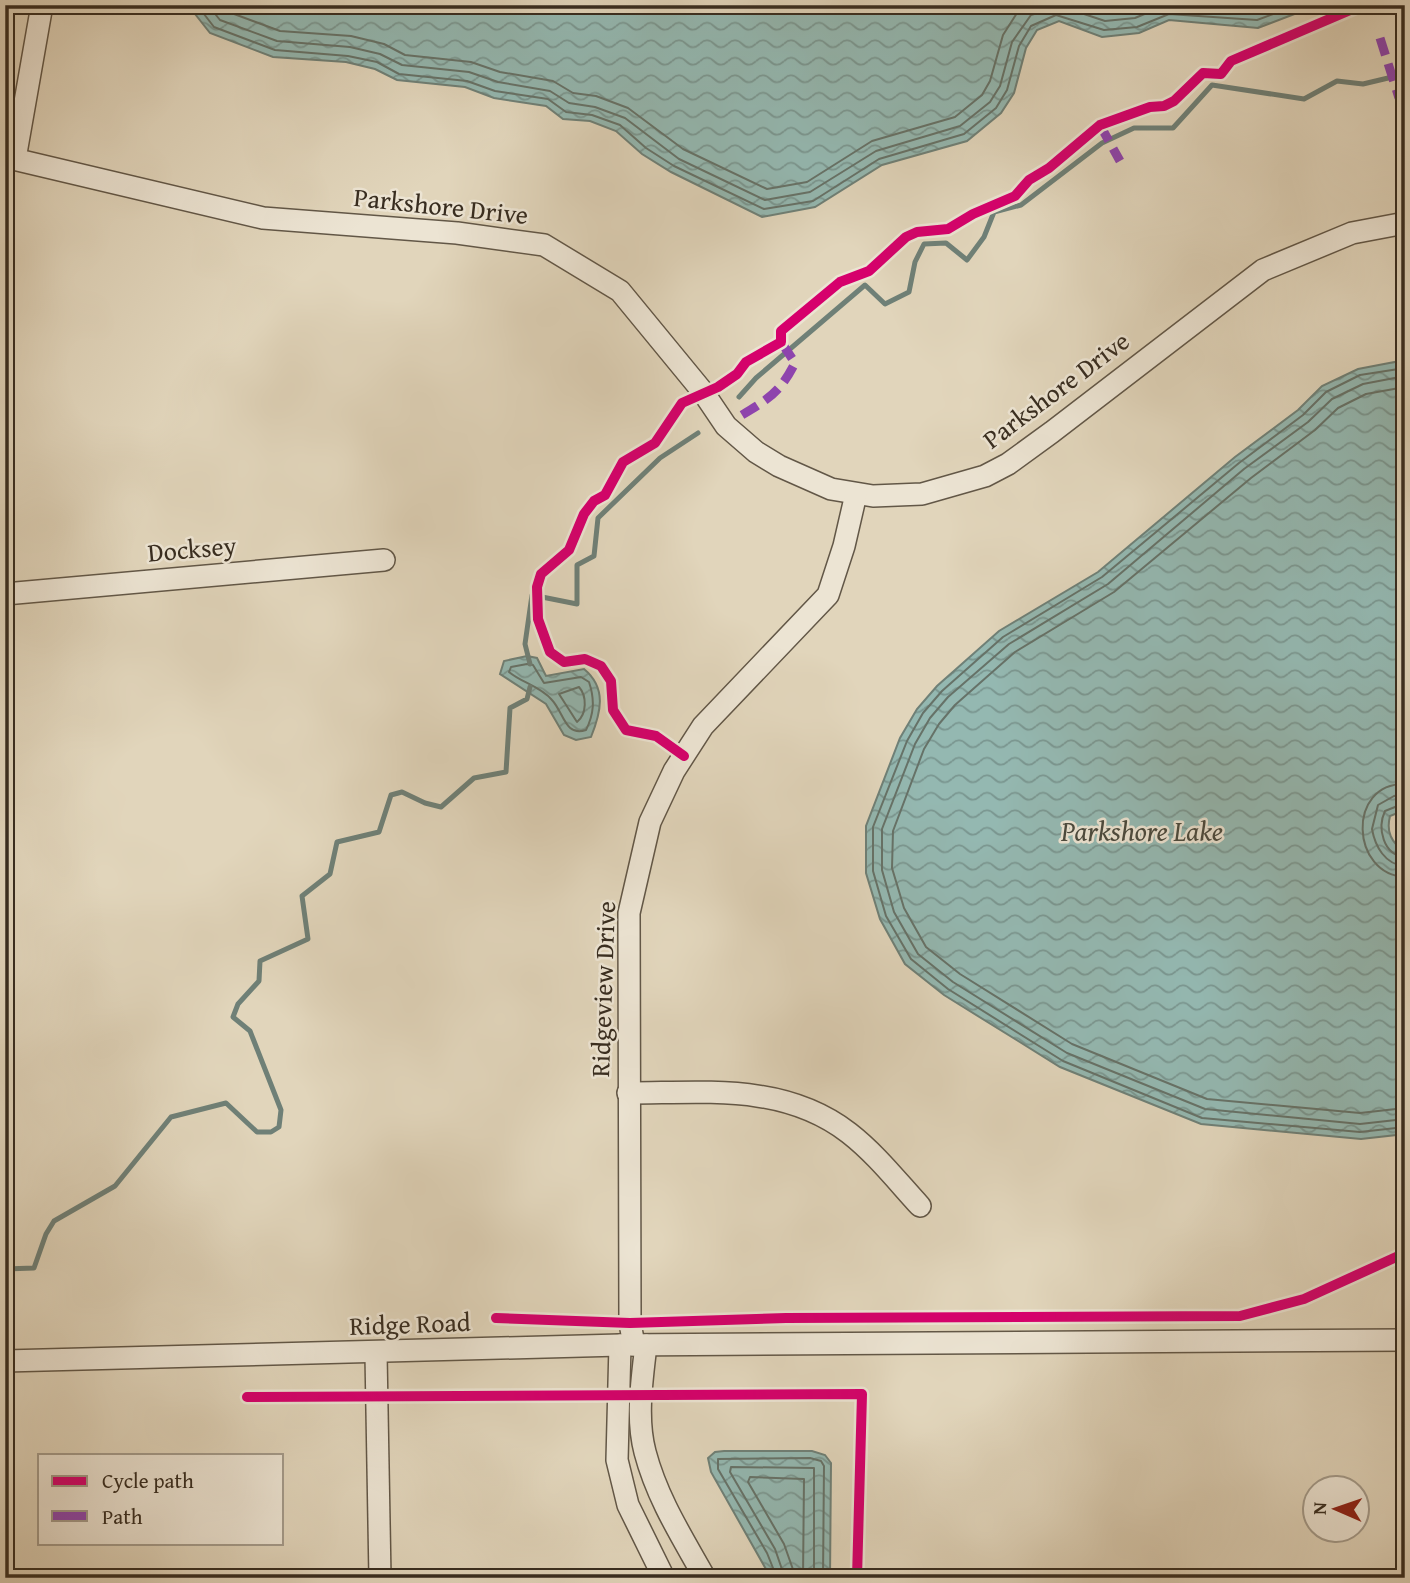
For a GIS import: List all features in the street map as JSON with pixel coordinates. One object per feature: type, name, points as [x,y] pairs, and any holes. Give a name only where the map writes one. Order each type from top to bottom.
[{"type":"street","points":[[10,158],[42,5]]},
{"type":"street","name":"Parkshore Drive","points":[[10,158],[263,218],[457,233],[544,245],[620,291],[703,392],[726,426],[756,452],[804,479],[856,494],[922,494],[985,476],[1008,464],[1052,432],[1263,270],[1352,233],[1405,223]]},
{"type":"street","name":"Ridgeview Drive","points":[[633,1345],[630,1323],[629,913],[650,822],[674,772],[703,726],[828,595],[844,546],[856,494]]},
{"type":"street","name":"Docksey","points":[[5,594],[384,560]]},
{"type":"street","points":[[628,1093],[738,1093],[794,1103],[813,1110],[850,1134],[920,1206]]},
{"type":"street","name":"Ridge Road","points":[[5,1361],[376,1354],[633,1345],[1405,1340]]},
{"type":"street","points":[[633,1345],[641,1397],[644,1451],[674,1524],[702,1577]]},
{"type":"street","points":[[633,1345],[617,1460],[628,1505],[664,1578]]},
{"type":"street","points":[[376,1354],[380,1578]]},
{"type":"water","points":[[188,5],[1318,5],[1258,28],[1169,20],[1139,33],[1102,37],[1059,21],[1037,30],[1026,48],[1014,93],[1001,113],[967,141],[882,165],[815,207],[762,217],[671,172],[642,154],[616,131],[590,121],[563,119],[546,106],[494,98],[465,87],[397,80],[375,69],[346,62],[273,57],[210,33]]},
{"type":"water","name":"Parkshore Lake","points":[[1405,360],[1405,810],[1390,816],[1389,832],[1405,852],[1405,1134],[1361,1139],[1201,1124],[1060,1067],[944,995],[905,964],[880,919],[866,873],[866,826],[900,738],[917,709],[937,686],[999,631],[1098,572],[1235,457],[1298,410],[1322,386],[1358,369]]},
{"type":"water","points":[[527,656],[537,658],[546,676],[584,669],[591,676],[599,692],[600,701],[591,737],[576,740],[564,735],[546,704],[500,674],[504,661]]},
{"type":"water","points":[[812,1451],[825,1455],[831,1463],[830,1578],[771,1578],[711,1472],[708,1458],[715,1452]]},
{"type":"waterway","points":[[739,397],[756,378],[865,285],[885,304],[909,292],[915,262],[924,244],[946,243],[967,260],[984,237],[994,212],[1021,205],[1102,143],[1134,128],[1173,128],[1212,85],[1304,99],[1337,81],[1363,84],[1405,74]]},
{"type":"waterway","points":[[530,664],[525,644],[532,595],[577,604],[577,565],[594,556],[598,518],[660,458],[698,433]]},
{"type":"waterway","points":[[5,1269],[34,1268],[46,1234],[54,1221],[115,1186],[171,1117],[226,1103],[257,1132],[271,1132],[279,1127],[281,1110],[250,1031],[233,1017],[238,1004],[259,981],[260,961],[308,939],[302,896],[330,874],[337,842],[379,832],[391,795],[402,792],[441,807],[474,778],[506,772],[510,708],[527,699],[530,687]]},
{"type":"marked path","points":[[1380,38],[1399,98]]},
{"type":"marked path","points":[[1100,125],[1120,161]]},
{"type":"marked path","points":[[742,415],[773,393],[785,381],[795,363],[781,342]]},
{"type":"cycle path","points":[[684,756],[656,736],[626,730],[613,710],[611,681],[601,666],[585,659],[564,662],[550,652],[538,619],[537,587],[541,574],[569,550],[584,514],[594,501],[605,495],[623,462],[655,443],[682,403],[718,387],[737,374],[746,362],[781,342],[781,331],[840,282],[869,271],[906,237],[917,232],[948,229],[973,214],[1015,196],[1029,180],[1049,168],[1100,125],[1150,107],[1164,106],[1174,101],[1203,73],[1221,74],[1231,61],[1362,5]]},
{"type":"cycle path","points":[[496,1318],[630,1323],[786,1318],[1240,1316],[1304,1299],[1405,1253]]},
{"type":"cycle path","points":[[247,1397],[862,1394],[857,1578]]}]
